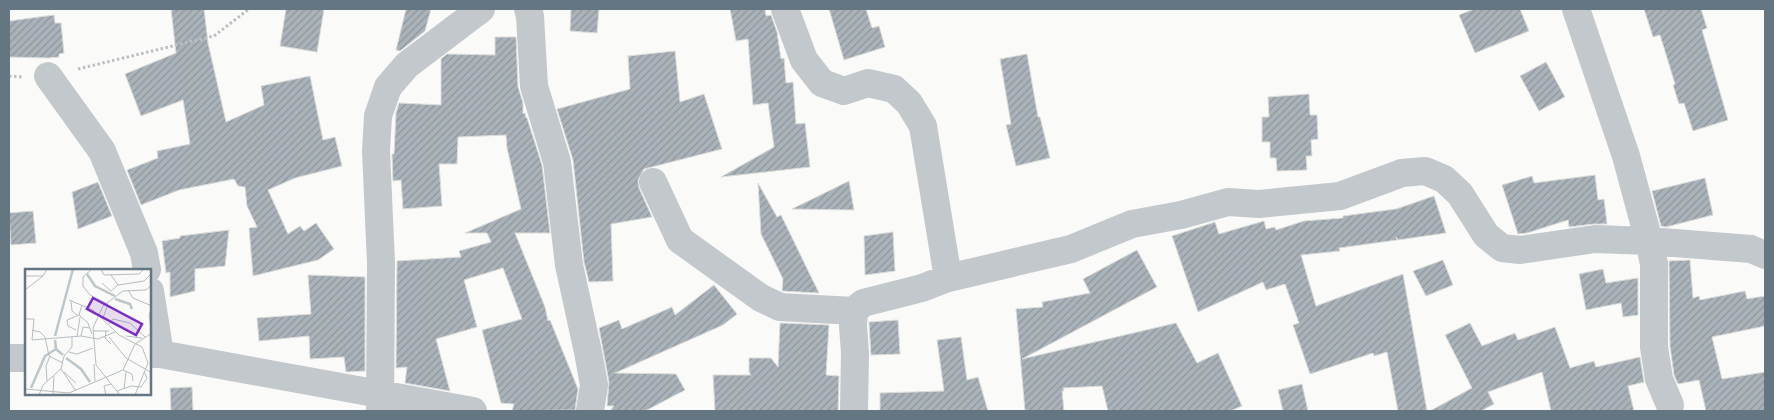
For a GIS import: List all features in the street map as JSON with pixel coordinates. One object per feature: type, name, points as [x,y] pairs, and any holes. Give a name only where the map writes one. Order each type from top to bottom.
[{"type":"street","points":[[380,402],[381,263],[376,151],[378,116],[388,87],[407,65],[481,9]]},
{"type":"street","points":[[528,9],[534,86],[557,162],[569,265],[594,385],[590,411]]},
{"type":"street","points":[[785,9],[804,60],[822,83],[844,91],[868,83],[894,89],[909,103],[923,126],[948,278]]},
{"type":"street","points":[[1576,9],[1626,156],[1649,241],[1654,264],[1654,346],[1659,379],[1670,405]]},
{"type":"street","points":[[48,76],[102,151],[144,252],[147,269]]},
{"type":"street","points":[[854,411],[854,311],[863,302],[922,288],[948,278],[1071,249],[1132,224],[1181,215],[1228,202],[1259,204],[1340,196],[1402,173],[1425,172],[1444,179],[1460,194],[1486,235],[1502,248],[1520,250],[1595,239],[1751,249],[1765,255]]},
{"type":"street","points":[[653,182],[680,240],[761,298],[780,307],[854,311]]},
{"type":"street","points":[[151,304],[155,354],[380,402],[473,411]]},
{"type":"street","points":[[9,358],[25,358]]},
{"type":"path","points":[[9,76],[27,78],[48,76],[125,59],[214,36],[248,9]]},
{"type":"building","points":[[171,9],[204,9],[208,43],[226,122],[264,105],[261,86],[310,76],[323,140],[335,137],[342,166],[295,178],[268,190],[288,234],[300,226],[304,231],[316,223],[334,249],[318,260],[253,276],[249,228],[257,227],[247,206],[245,187],[238,186],[234,179],[179,190],[141,205],[127,170],[158,158],[157,151],[190,144],[183,100],[141,116],[125,74],[176,53]]},
{"type":"building","points":[[286,9],[324,9],[317,52],[280,46]]},
{"type":"building","points":[[406,9],[431,9],[425,31],[400,51],[396,50]]},
{"type":"building","points":[[571,9],[599,9],[597,33],[570,31]]},
{"type":"building","points":[[730,9],[765,9],[766,16],[771,15],[777,32],[781,59],[784,58],[786,83],[793,82],[796,124],[805,123],[810,167],[721,177],[774,147],[768,103],[753,105],[748,39],[736,41]]},
{"type":"building","points":[[829,9],[866,9],[872,28],[879,26],[885,47],[844,60]]},
{"type":"building","points":[[1474,9],[1520,9],[1529,31],[1475,53],[1459,15]]},
{"type":"building","points":[[1644,9],[1701,9],[1707,28],[1702,30],[1728,120],[1693,131],[1684,103],[1679,104],[1660,35],[1653,37]]},
{"type":"building","points":[[54,15],[55,23],[61,23],[64,53],[59,54],[59,57],[48,58],[9,57],[9,21]]},
{"type":"building","points":[[495,37],[516,37],[518,87],[523,103],[523,114],[525,113],[527,118],[542,165],[550,233],[515,233],[545,307],[548,321],[550,320],[578,389],[575,410],[512,411],[514,404],[501,403],[482,330],[522,319],[503,268],[464,280],[477,327],[436,339],[450,391],[405,383],[407,367],[396,368],[397,261],[461,257],[459,251],[491,242],[487,233],[465,233],[521,209],[507,148],[506,135],[458,137],[457,164],[439,164],[442,206],[403,209],[401,180],[393,181],[392,154],[394,154],[396,113],[399,103],[441,105],[441,59],[447,54],[495,55]]},
{"type":"building","points":[[675,51],[680,102],[704,94],[722,149],[644,169],[638,180],[639,188],[652,217],[611,224],[613,281],[589,282],[584,262],[573,160],[557,109],[630,89],[628,56]]},
{"type":"building","points":[[1027,54],[1038,117],[1040,117],[1050,158],[1016,166],[1006,125],[1011,124],[1000,59]]},
{"type":"building","points":[[1546,62],[1565,97],[1539,111],[1520,76]]},
{"type":"building","points":[[1309,94],[1310,115],[1317,115],[1318,139],[1311,140],[1312,156],[1306,156],[1307,170],[1277,171],[1276,158],[1270,158],[1270,142],[1262,142],[1262,117],[1269,117],[1268,97]]},
{"type":"building","points":[[1595,175],[1598,200],[1604,199],[1607,224],[1569,227],[1568,220],[1518,234],[1502,185],[1532,176],[1534,183]]},
{"type":"building","points":[[1705,178],[1713,215],[1666,227],[1661,226],[1652,191]]},
{"type":"building","points":[[849,181],[854,210],[792,209]]},
{"type":"building","points":[[98,182],[112,216],[78,229],[72,192]]},
{"type":"building","points":[[758,183],[777,217],[781,215],[819,293],[782,291],[783,279],[761,234]]},
{"type":"building","points":[[1434,196],[1446,233],[1398,240],[1396,237],[1397,240],[1339,248],[1340,251],[1301,255],[1316,306],[1403,274],[1427,411],[1398,411],[1387,352],[1374,356],[1373,353],[1310,374],[1293,325],[1299,323],[1285,284],[1266,290],[1263,282],[1198,312],[1172,236],[1215,222],[1219,234],[1264,221],[1266,229],[1275,227],[1276,230],[1304,221],[1343,218],[1343,216],[1396,209]]},
{"type":"building","points":[[33,211],[36,243],[11,245],[9,213]]},
{"type":"building","points":[[229,230],[225,266],[195,269],[195,291],[170,297],[170,272],[166,273],[162,241],[180,238],[180,236]]},
{"type":"building","points":[[893,232],[895,271],[865,275],[864,236]]},
{"type":"building","points":[[1137,250],[1157,287],[1022,359],[1176,323],[1197,363],[1218,353],[1242,406],[1230,411],[1108,411],[1102,386],[1063,388],[1064,411],[1025,411],[1016,309],[1043,307],[1042,302],[1090,293],[1083,279]]},
{"type":"building","points":[[1443,260],[1453,285],[1426,296],[1413,271]]},
{"type":"building","points":[[1690,260],[1693,298],[1699,296],[1700,300],[1745,291],[1747,299],[1765,296],[1765,326],[1712,337],[1722,379],[1765,372],[1765,411],[1706,411],[1699,380],[1678,384],[1674,375],[1670,346],[1669,261]]},
{"type":"building","points":[[1603,269],[1606,283],[1638,278],[1638,315],[1623,317],[1621,303],[1586,310],[1579,274]]},
{"type":"building","points":[[308,275],[365,277],[365,371],[346,372],[344,357],[310,359],[309,336],[259,341],[257,318],[311,314]]},
{"type":"building","points":[[714,285],[737,314],[723,325],[615,373],[676,374],[685,390],[645,411],[610,411],[614,406],[607,406],[609,382],[599,328],[619,320],[622,329],[672,307],[675,315]]},
{"type":"building","points":[[898,320],[900,354],[871,355],[869,322]]},
{"type":"building","points":[[780,323],[829,325],[826,375],[839,376],[838,411],[715,411],[713,375],[751,375],[749,372],[749,358],[771,358],[778,367]]},
{"type":"building","points":[[1470,323],[1482,346],[1515,333],[1518,340],[1555,327],[1570,368],[1594,361],[1596,367],[1640,357],[1644,382],[1628,386],[1634,411],[1551,411],[1542,372],[1488,392],[1494,404],[1481,411],[1430,411],[1472,388],[1445,335]]},
{"type":"building","points":[[961,337],[967,380],[978,377],[988,411],[880,411],[880,393],[944,391],[937,340]]},
{"type":"building","points":[[1302,384],[1308,411],[1283,411],[1278,390]]},
{"type":"building","points":[[192,387],[193,411],[171,411],[170,388]]}]
